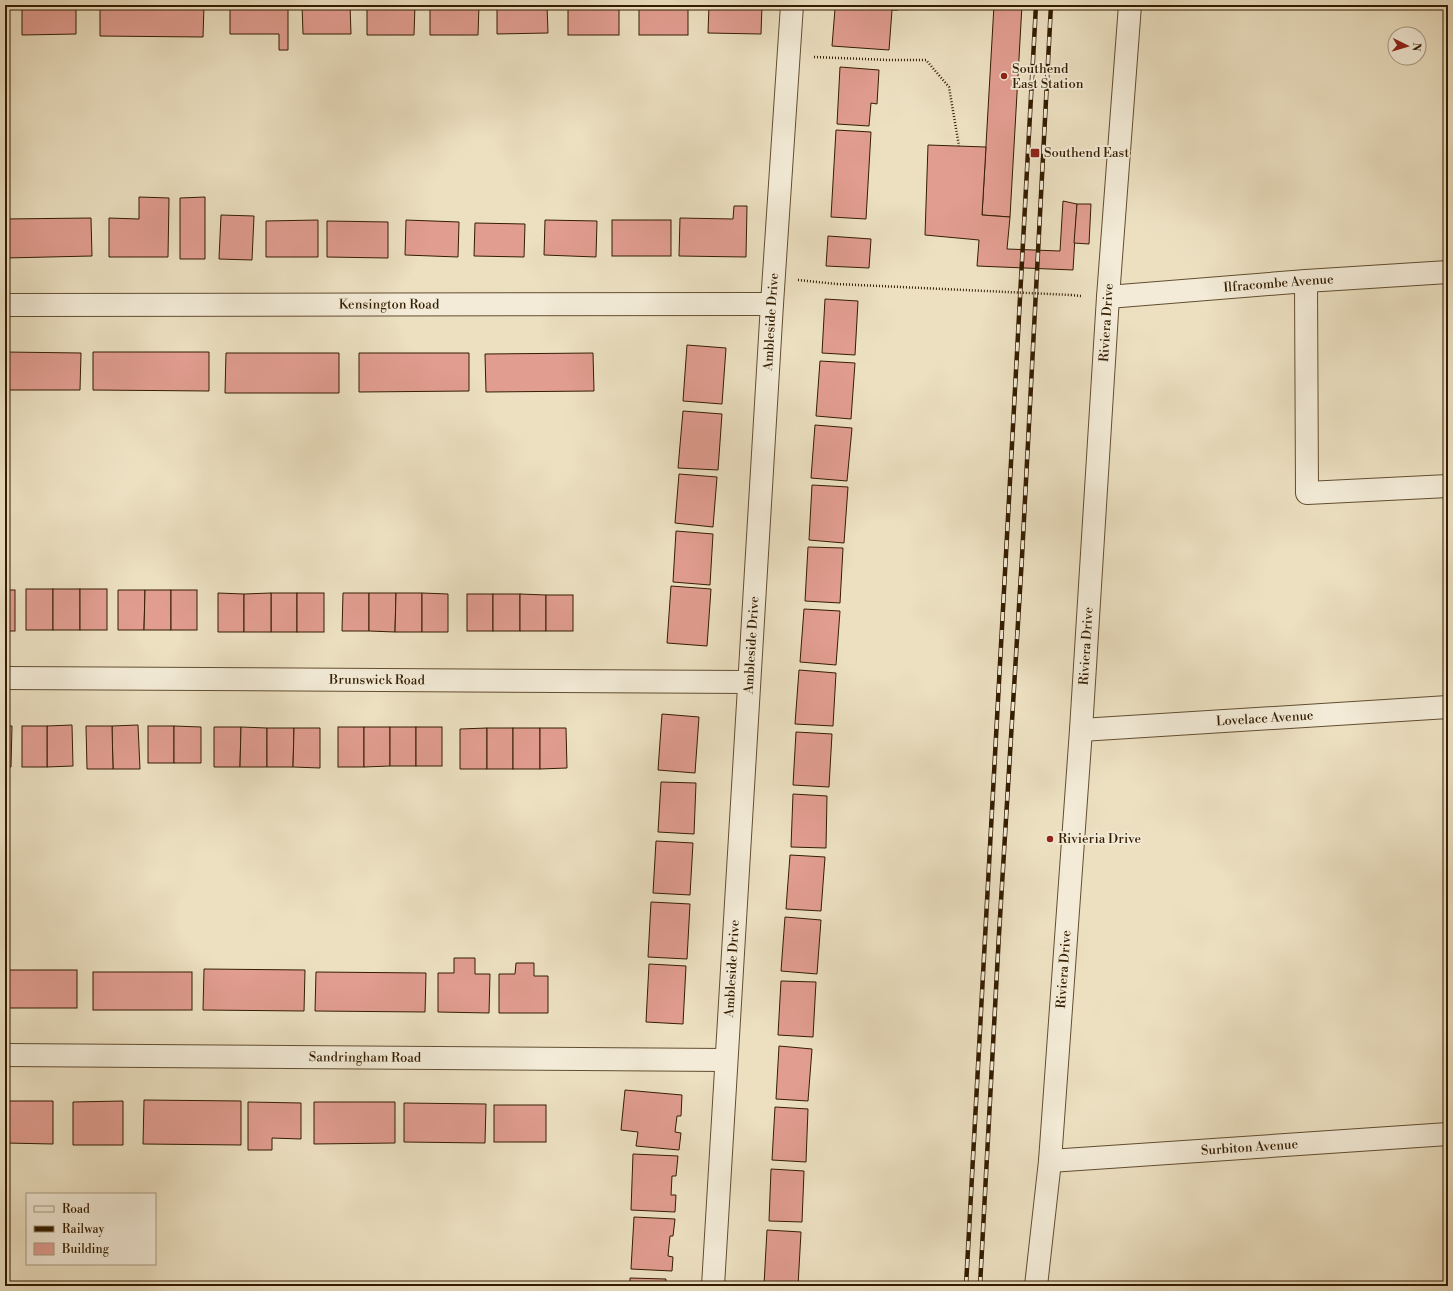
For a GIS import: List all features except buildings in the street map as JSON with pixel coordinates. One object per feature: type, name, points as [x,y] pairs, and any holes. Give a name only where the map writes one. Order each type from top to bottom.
[{"type":"street","name":"Ambleside Drive","points":[[713,1286],[772,304],[792,5]]},
{"type":"street","name":"Riviera Drive","points":[[1036,1286],[1050,1161],[1081,730],[1108,297],[1130,5]]},
{"type":"street","name":"Ilfracombe Avenue","points":[[1108,297],[1306,281],[1448,272]]},
{"type":"street","points":[[1306,281],[1307,493],[1448,486]]},
{"type":"street","name":"Kensington Road","points":[[5,305],[772,304]]},
{"type":"street","name":"Brunswick Road","points":[[5,678],[749,682]]},
{"type":"street","name":"Lovelace Avenue","points":[[1081,730],[1448,707]]},
{"type":"street","name":"Sandringham Road","points":[[5,1055],[726,1060]]},
{"type":"street","name":"Surbiton Avenue","points":[[1050,1161],[1448,1134]]},
{"type":"path","points":[[789,56],[926,60],[949,87],[959,146]]},
{"type":"path","points":[[774,278],[837,284],[1081,296]]},
{"type":"railway","points":[[966,1286],[1036,5]]},
{"type":"railway","points":[[980,1286],[999,934],[1022,557],[1051,5]]},
{"type":"place","name":"Southend East Station","points":[[1004,76]]},
{"type":"place","name":"Southend East","points":[[1035,153]]},
{"type":"place","name":"Rivieria Drive","points":[[1050,839]]}]
